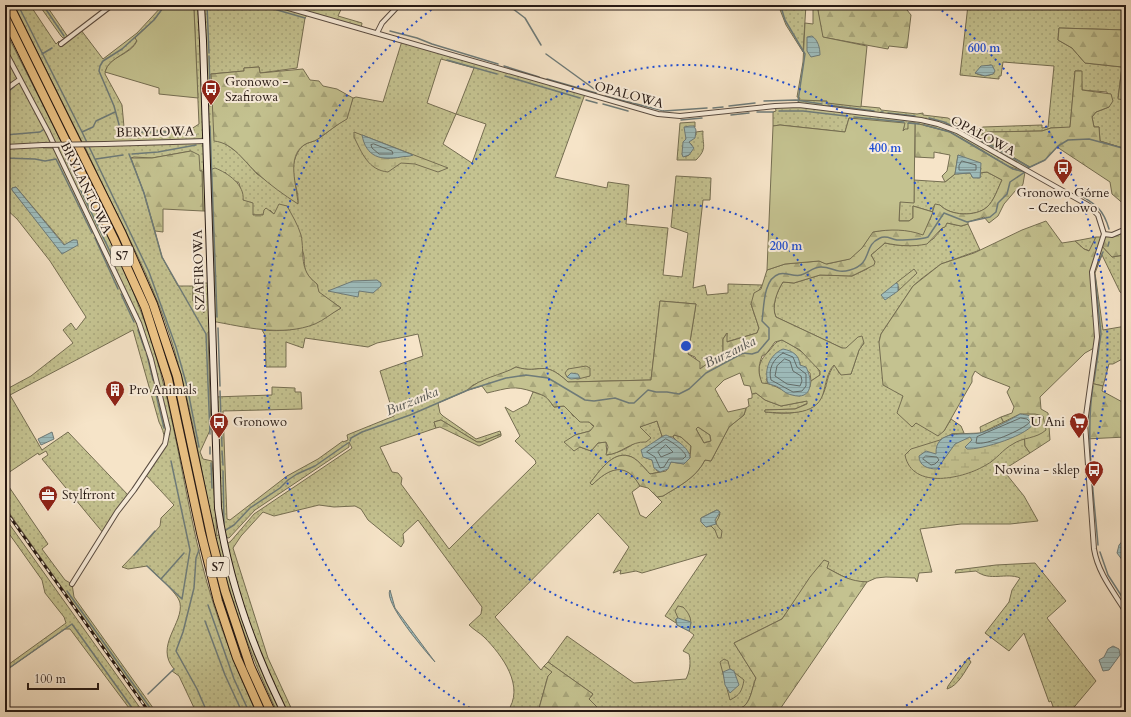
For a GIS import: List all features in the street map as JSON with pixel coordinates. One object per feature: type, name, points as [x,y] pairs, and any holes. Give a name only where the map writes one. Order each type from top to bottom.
[{"type":"highway","name":"S7","points":[[9,5],[122,234],[153,304],[177,376],[208,526],[225,591],[248,659],[271,712]]},
{"type":"highway","name":"S7","points":[[5,17],[114,239],[145,307],[168,379],[201,533],[217,596],[238,658],[261,712]]},
{"type":"street","points":[[61,44],[112,5]]},
{"type":"street","name":"SZAFIROWA","points":[[201,5],[216,474],[221,533],[253,639],[284,712]]},
{"type":"street","name":"OPALOWA","points":[[278,5],[658,114],[680,116],[791,105],[928,121],[957,131],[1092,208],[1100,219],[1104,234]]},
{"type":"street","points":[[376,33],[382,23],[399,5]]},
{"type":"street","name":"BRYLANTOWA","points":[[5,51],[19,80],[48,132],[139,323],[151,359],[168,429],[165,444],[134,490],[117,512],[72,584]]},
{"type":"street","points":[[5,90],[19,80]]},
{"type":"street","name":"BERYLOWA","points":[[5,147],[206,141]]},
{"type":"street","points":[[1126,229],[1112,235],[1104,234],[1092,272],[1097,337],[1086,407],[1086,439],[1096,561],[1101,572],[1126,612]]},
{"type":"green space","points":[[14,5],[30,5],[56,44],[59,41],[61,44],[81,30],[103,59],[137,33],[163,5],[172,5],[164,7],[154,20],[135,38],[137,40],[134,45],[110,64],[106,69],[105,74],[122,105],[124,127],[185,133],[199,124],[194,10],[185,7],[186,5],[343,5],[338,16],[362,23],[361,29],[308,14],[305,18],[297,68],[260,73],[259,67],[244,68],[244,71],[211,74],[213,93],[223,142],[238,153],[257,174],[298,203],[293,170],[297,153],[304,145],[316,140],[346,119],[353,98],[356,97],[383,102],[402,41],[585,94],[555,177],[607,188],[608,182],[629,185],[626,224],[668,228],[663,275],[682,277],[688,233],[671,227],[676,176],[711,178],[710,200],[703,200],[693,288],[705,285],[707,295],[728,293],[728,284],[762,285],[751,304],[759,328],[757,333],[726,342],[727,333],[723,339],[723,355],[716,357],[700,369],[695,357],[688,354],[696,304],[660,301],[651,380],[568,382],[559,375],[547,369],[524,369],[516,367],[505,373],[473,385],[466,391],[438,403],[440,413],[443,416],[476,439],[500,431],[501,434],[481,442],[477,442],[441,420],[434,422],[436,428],[380,447],[392,472],[398,473],[402,478],[401,484],[449,549],[536,463],[535,460],[515,441],[520,436],[505,407],[513,412],[528,404],[533,392],[546,396],[554,407],[564,406],[573,416],[589,422],[594,427],[590,431],[575,435],[580,447],[591,451],[598,443],[606,442],[607,455],[623,450],[633,444],[645,432],[639,427],[657,421],[662,436],[653,444],[642,450],[646,458],[652,460],[657,471],[660,472],[650,474],[635,459],[623,455],[612,459],[606,464],[590,483],[592,485],[605,474],[618,469],[629,473],[635,478],[640,486],[632,492],[640,515],[646,518],[662,502],[657,497],[663,496],[687,481],[697,472],[705,460],[711,461],[729,427],[744,415],[746,408],[749,406],[748,399],[752,398],[752,394],[756,393],[765,400],[781,406],[807,401],[808,403],[795,409],[765,410],[765,412],[772,413],[796,412],[811,407],[817,403],[824,392],[830,372],[835,365],[839,373],[851,374],[859,350],[864,343],[850,345],[846,349],[842,348],[776,317],[774,309],[775,299],[783,282],[794,283],[820,275],[852,276],[867,269],[875,262],[871,255],[885,243],[896,245],[923,244],[933,239],[947,223],[961,226],[968,224],[980,250],[941,264],[913,286],[881,334],[879,342],[903,396],[913,426],[916,423],[944,431],[951,419],[961,426],[964,433],[952,434],[940,440],[1024,432],[1025,446],[1030,453],[1003,470],[1024,496],[1038,521],[1010,524],[961,524],[920,529],[932,572],[919,573],[917,582],[915,578],[886,577],[876,578],[867,582],[852,581],[827,568],[795,601],[782,619],[734,643],[756,678],[747,703],[741,708],[729,712],[601,712],[589,699],[593,694],[548,662],[567,636],[634,683],[686,679],[690,667],[690,657],[689,654],[683,651],[694,635],[689,631],[690,628],[676,619],[676,623],[665,616],[707,554],[642,573],[636,571],[620,574],[621,570],[613,573],[629,547],[598,513],[495,617],[541,670],[544,666],[553,672],[548,676],[538,712],[507,712],[512,702],[514,692],[513,682],[509,672],[504,662],[491,644],[469,625],[481,614],[482,607],[418,520],[403,534],[404,542],[401,547],[368,520],[361,509],[355,506],[334,507],[319,505],[274,516],[263,512],[241,536],[233,548],[268,658],[293,712],[277,712],[245,635],[225,576],[181,374],[165,322],[145,271],[85,147],[105,146],[105,142],[82,142]],"holes":[[[441,59],[474,68],[456,114],[427,103]],[[456,114],[486,124],[472,163],[443,144]],[[191,151],[200,171],[202,171],[203,211],[208,211],[225,172],[229,178],[239,183],[243,200],[253,215],[263,215],[270,210],[274,214],[301,248],[304,257],[305,269],[307,274],[317,284],[318,292],[341,308],[321,319],[294,329],[274,331],[262,330],[265,335],[266,367],[286,367],[286,342],[303,348],[305,338],[368,347],[377,343],[418,334],[423,356],[380,371],[394,416],[347,435],[348,440],[343,441],[318,459],[287,476],[230,520],[227,519],[223,411],[302,409],[301,392],[295,392],[295,388],[272,387],[272,395],[214,397],[220,496],[225,537],[229,538],[255,510],[349,447],[349,442],[352,448],[254,514],[231,541],[224,546],[221,533],[217,536],[212,461],[203,459],[200,452],[211,428],[208,332],[212,331],[210,283],[204,283],[204,312],[193,301],[193,286],[178,286],[162,257],[144,193],[131,158],[152,158]],[[717,510],[720,515],[706,527],[701,522],[707,515]]]},
{"type":"green space","points":[[39,5],[46,5],[68,37],[63,38],[61,36]]},
{"type":"green space","points":[[172,5],[186,5],[186,7],[194,10],[198,98],[159,94],[159,88],[105,72],[111,62],[134,46],[137,41],[135,38],[154,20],[164,7]]},
{"type":"green space","points":[[760,5],[806,5],[803,52],[786,25],[779,7]]},
{"type":"green space","points":[[813,5],[817,5],[823,37],[867,46],[861,107],[827,103],[827,101],[799,100],[800,98],[797,97],[803,62],[805,23],[813,24]]},
{"type":"green space","points":[[817,5],[903,5],[911,15],[907,48],[889,46],[888,49],[822,37]]},
{"type":"green space","points":[[968,5],[1042,5],[1044,7],[1047,5],[1126,5],[1126,30],[1059,28],[1058,40],[1072,48],[1085,63],[1122,67],[1118,98],[1125,100],[1126,149],[1100,141],[1099,127],[1094,127],[1092,117],[1096,112],[1109,107],[1107,92],[1082,90],[1081,71],[1075,71],[1070,128],[1051,128],[1042,131],[988,132],[978,136],[1026,163],[1030,167],[1025,172],[1005,165],[969,142],[947,132],[922,125],[909,123],[908,129],[903,132],[904,126],[849,118],[845,132],[780,125],[773,126],[773,112],[776,111],[775,106],[798,105],[799,100],[828,101],[828,103],[880,108],[881,110],[917,114],[923,113],[923,115],[948,118],[972,133],[983,127],[1042,125],[1042,128],[1048,127],[1054,66],[1003,62],[1001,76],[999,76],[999,79],[960,75]],"holes":[[[991,65],[994,73],[984,76],[975,73],[981,67]]]},
{"type":"green space","points":[[1059,28],[1126,30],[1125,100],[1118,99],[1122,67],[1085,63],[1072,48],[1058,40]]},
{"type":"green space","points":[[5,30],[62,143],[44,143],[43,148],[64,148],[113,245],[144,320],[161,373],[207,583],[240,676],[256,712],[196,712],[179,676],[172,671],[174,669],[167,652],[168,643],[180,611],[180,603],[178,599],[171,589],[147,566],[128,569],[122,567],[160,526],[161,518],[174,505],[145,474],[162,450],[164,438],[133,330],[10,395],[42,450],[68,432],[129,496],[104,534],[42,459],[48,455],[46,451],[39,455],[38,453],[5,475],[5,390],[31,376],[73,343],[63,330],[71,323],[76,330],[86,317],[50,261],[17,219],[5,208]],"holes":[[[16,187],[65,245],[73,240],[77,241],[59,248],[12,190],[12,188]]]},
{"type":"green space","points":[[259,67],[260,73],[303,69],[310,80],[319,81],[323,86],[337,89],[353,98],[347,119],[316,140],[304,145],[295,157],[294,172],[298,204],[277,190],[233,149],[221,142],[214,141],[211,74],[244,71],[244,68]]},
{"type":"green space","points":[[1075,71],[1082,71],[1082,90],[1111,94],[1113,101],[1109,107],[1096,112],[1092,117],[1094,127],[1099,127],[1100,141],[1126,149],[1126,206],[1112,194],[1110,182],[1057,147],[1045,160],[1030,167],[977,136],[988,132],[1042,131],[1051,128],[1070,127]]},
{"type":"green space","points":[[849,118],[905,123],[903,131],[908,129],[908,123],[915,123],[914,203],[900,202],[899,221],[909,221],[913,218],[913,206],[933,212],[923,235],[898,230],[873,232],[862,248],[850,259],[826,264],[819,261],[785,264],[767,270],[773,126],[780,125],[845,132]]},
{"type":"green space","points":[[695,122],[695,127],[694,126],[686,138],[685,157],[689,155],[692,145],[689,142],[696,135],[696,132],[703,131],[704,146],[702,152],[696,160],[677,160],[680,123]]},
{"type":"green space","points":[[915,123],[950,132],[1013,169],[1025,172],[1023,184],[1020,189],[1016,190],[1004,204],[998,216],[989,223],[984,217],[961,226],[947,223],[945,227],[942,228],[927,244],[906,246],[885,243],[871,255],[875,262],[874,265],[852,276],[820,275],[794,283],[783,282],[774,304],[776,317],[842,348],[846,348],[858,337],[862,336],[864,343],[859,350],[851,374],[841,375],[834,365],[828,375],[823,394],[814,407],[807,410],[790,413],[765,412],[765,410],[795,409],[807,404],[807,401],[781,406],[765,400],[756,393],[752,394],[750,386],[744,385],[740,373],[724,380],[715,389],[728,412],[746,408],[744,415],[729,427],[711,461],[705,460],[692,477],[663,496],[657,497],[648,488],[640,486],[635,478],[623,470],[611,471],[598,479],[592,485],[590,483],[606,464],[612,459],[623,455],[635,459],[650,474],[666,471],[671,462],[684,464],[690,458],[691,446],[681,437],[674,435],[673,437],[662,436],[657,421],[640,427],[651,438],[646,442],[635,443],[617,452],[606,455],[608,447],[606,442],[598,443],[591,451],[580,447],[574,451],[564,442],[575,435],[590,431],[594,426],[589,422],[580,422],[564,406],[554,407],[544,396],[521,388],[487,393],[482,386],[468,390],[478,382],[516,367],[525,369],[547,369],[553,371],[568,382],[651,380],[660,301],[696,304],[688,354],[700,362],[700,369],[716,357],[723,355],[723,339],[727,333],[727,342],[757,333],[759,328],[751,304],[754,293],[761,289],[767,270],[785,264],[819,261],[827,264],[849,259],[862,248],[872,232],[892,229],[913,231],[930,220],[935,204],[940,205],[944,209],[963,214],[970,214],[982,210],[992,201],[1002,180],[987,172],[980,173],[981,168],[958,155],[955,174],[945,182],[942,176],[947,171],[950,155],[934,152],[934,158],[915,157]],"holes":[[[782,340],[800,350],[820,371],[820,375],[811,381],[810,387],[800,396],[790,394],[772,385],[762,383],[759,373],[762,356],[766,354],[775,342]],[[698,427],[710,435],[711,441],[704,443],[696,429]]]},
{"type":"green space","points":[[354,132],[448,168],[438,172],[415,164],[401,163],[388,172],[381,171],[366,160],[354,137]]},
{"type":"green space","points":[[191,151],[199,155],[200,171],[202,171],[203,211],[163,209],[163,232],[155,231],[144,193],[131,158],[152,158]]},
{"type":"green space","points":[[215,168],[235,180],[241,189],[243,200],[253,203],[253,215],[263,215],[266,208],[274,214],[279,204],[287,206],[301,235],[303,261],[307,273],[317,284],[319,292],[341,308],[322,321],[302,328],[290,330],[263,330],[211,321],[207,171]]},
{"type":"green space","points":[[987,172],[1002,180],[992,201],[982,210],[970,214],[963,214],[944,209],[940,205],[933,207],[933,212],[913,206],[913,218],[909,221],[899,221],[900,201],[914,202],[914,180],[945,182],[955,174],[971,173],[972,177],[981,177],[980,173]]},
{"type":"green space","points":[[1046,221],[1062,243],[1075,241],[1084,249],[1089,251],[1096,237],[1103,237],[1104,234],[1109,235],[1126,229],[1124,255],[1112,257],[1101,245],[1093,266],[1097,327],[1094,348],[1085,353],[1040,397],[1041,409],[1048,413],[1050,440],[1030,453],[1025,446],[1024,432],[1009,421],[1004,423],[1001,417],[1012,413],[1014,407],[1007,392],[1010,387],[982,376],[975,371],[972,377],[972,382],[944,431],[938,436],[916,423],[912,427],[897,413],[903,396],[883,385],[879,342],[881,334],[913,286],[941,264],[974,253],[1022,230]]},
{"type":"green space","points":[[1096,237],[1090,251],[1084,249],[1075,241]]},
{"type":"green space","points":[[1101,245],[1112,257],[1124,255],[1125,279],[1123,284],[1126,288],[1126,296],[1120,292],[1102,255],[1095,273],[1103,330],[1126,326],[1126,357],[1113,364],[1109,364],[1103,386],[1090,383],[1095,351],[1092,280]]},
{"type":"green space","points":[[914,269],[917,273],[898,291],[899,288],[896,283]]},
{"type":"green space","points":[[193,286],[204,289],[204,313],[193,301]]},
{"type":"green space","points":[[782,340],[811,359],[819,370],[820,375],[811,381],[810,373],[800,365],[800,362],[766,379],[768,383],[762,384],[759,374],[760,363],[774,344]]},
{"type":"green space","points":[[586,366],[590,368],[590,376],[578,379],[567,377],[565,373],[568,369]]},
{"type":"green space","points":[[1090,383],[1103,386],[1102,391],[1126,404],[1126,437],[1085,439]]},
{"type":"green space","points":[[1020,414],[1035,414],[1043,416],[1046,430],[1038,435],[1021,440],[1009,446],[990,463],[977,470],[953,477],[928,477],[918,474],[910,466],[905,455],[911,449],[940,440],[952,434],[981,433]]},
{"type":"green space","points":[[1001,417],[1004,423],[981,433],[980,427]]},
{"type":"green space","points":[[441,420],[477,442],[481,442],[501,434],[501,436],[479,446],[440,427],[436,428],[434,422]]},
{"type":"green space","points":[[698,427],[710,435],[711,441],[704,443],[696,429]]},
{"type":"green space","points":[[674,435],[681,437],[691,446],[690,454],[673,437]]},
{"type":"green space","points":[[5,481],[48,544],[42,549],[65,580],[72,584],[74,597],[156,712],[150,712],[5,507]]},
{"type":"green space","points":[[717,510],[720,512],[716,523],[722,531],[721,538],[718,538],[715,530],[711,526],[706,527],[701,522],[701,518]]},
{"type":"green space","points":[[5,518],[143,712],[132,712],[70,629],[65,629],[5,671],[5,667],[66,623],[64,617],[45,593],[42,580],[5,528]]},
{"type":"green space","points":[[824,560],[829,562],[827,568],[846,578],[867,582],[778,712],[729,712],[741,708],[747,703],[756,678],[734,643],[782,619],[810,577]]},
{"type":"green space","points":[[1035,563],[1066,601],[1047,618],[1096,681],[1070,712],[1055,712],[1051,701],[1049,702],[1024,633],[1009,651],[985,633],[1009,602],[1012,590],[1020,578],[1015,576],[987,576],[976,571],[955,573],[956,570],[996,565]]},
{"type":"green space","points":[[678,606],[683,607],[689,615],[691,624],[689,631],[677,625],[676,619],[678,618],[675,611]]},
{"type":"green space","points":[[968,658],[971,662],[964,674],[955,685],[947,689],[948,686]]},
{"type":"green space","points":[[724,659],[728,661],[730,669],[744,680],[740,692],[730,700],[720,662]]},
{"type":"green space","points":[[548,662],[593,694],[589,699],[599,709],[597,712],[538,712],[548,676],[552,672],[544,666]]},
{"type":"water","points":[[812,36],[818,44],[820,55],[811,57],[807,51],[807,37]]},
{"type":"water","points":[[992,65],[995,71],[993,74],[985,76],[975,73],[981,66]]},
{"type":"water","points":[[694,126],[696,130],[695,138],[689,142],[694,148],[689,155],[683,157],[683,142],[686,139],[684,127]]},
{"type":"water","points":[[362,135],[413,155],[394,158],[381,158],[371,153],[364,142]]},
{"type":"water","points":[[958,155],[981,163],[980,178],[973,178],[970,173],[955,174]]},
{"type":"water","points":[[16,187],[64,245],[73,240],[77,240],[78,245],[62,254],[12,190],[12,188]]},
{"type":"water","points":[[377,280],[381,283],[381,286],[373,293],[359,291],[358,297],[328,291],[353,281]]},
{"type":"water","points":[[896,283],[898,284],[898,291],[885,300],[881,295]]},
{"type":"water","points":[[783,349],[795,354],[800,365],[806,367],[810,378],[810,388],[804,395],[799,396],[790,394],[768,383],[767,368],[769,363],[774,355]]},
{"type":"water","points":[[571,373],[578,374],[580,378],[571,379],[567,377]]},
{"type":"water","points":[[1020,414],[1031,416],[1035,421],[1032,426],[1025,431],[1005,441],[974,449],[967,449],[965,447],[972,440],[970,437],[955,444],[937,469],[927,468],[922,465],[919,459],[919,456],[926,451],[936,454],[937,446],[940,440],[946,437],[952,435],[980,433],[996,427]]},
{"type":"water","points":[[52,432],[54,439],[41,445],[38,439]]},
{"type":"water","points":[[666,435],[673,438],[685,447],[690,458],[684,464],[671,462],[668,469],[660,472],[654,468],[652,460],[643,457],[641,450]]},
{"type":"water","points":[[717,510],[720,512],[715,520],[716,524],[706,527],[701,522],[701,518]]},
{"type":"water","points":[[1126,537],[1126,565],[1117,553],[1119,545]]},
{"type":"water","points":[[390,590],[395,608],[435,662],[415,638],[399,615],[393,605]]},
{"type":"water","points":[[678,618],[691,622],[689,631],[677,625],[676,619]]},
{"type":"water","points":[[1113,646],[1119,649],[1120,655],[1109,670],[1103,671],[1099,660],[1104,657],[1108,649]]},
{"type":"water","points":[[730,669],[734,671],[739,685],[730,693],[725,685],[723,672]]},
{"type":"waterway","points":[[18,5],[82,132],[149,272],[176,347],[187,386],[199,447]]},
{"type":"waterway","points":[[43,5],[64,36]]},
{"type":"waterway","points":[[165,5],[154,20],[122,49],[103,61],[99,71],[114,106],[121,132],[166,132],[196,135]]},
{"type":"waterway","points":[[207,5],[209,53]]},
{"type":"waterway","points":[[260,5],[305,18]]},
{"type":"waterway","points":[[508,5],[525,18],[541,45]]},
{"type":"waterway","points":[[781,7],[785,20],[805,54],[798,101]]},
{"type":"waterway","points":[[390,31],[498,64]]},
{"type":"waterway","points":[[42,54],[52,48]]},
{"type":"waterway","points":[[546,54],[597,91],[596,93]]},
{"type":"waterway","points":[[209,56],[210,89]]},
{"type":"waterway","points":[[447,60],[497,74]]},
{"type":"waterway","points":[[504,66],[539,77]]},
{"type":"waterway","points":[[505,76],[580,98]]},
{"type":"waterway","points":[[547,79],[596,93]]},
{"type":"waterway","points":[[5,84],[9,81]]},
{"type":"waterway","points":[[5,94],[14,87]]},
{"type":"waterway","points":[[605,96],[664,111],[707,108]]},
{"type":"waterway","points":[[586,100],[597,103]]},
{"type":"waterway","points":[[764,101],[796,100],[822,104]]},
{"type":"waterway","points":[[729,106],[755,103]]},
{"type":"waterway","points":[[603,104],[628,111]]},
{"type":"waterway","points":[[828,105],[874,111]]},
{"type":"waterway","points":[[713,108],[723,107]]},
{"type":"waterway","points":[[779,111],[803,111],[846,116]]},
{"type":"waterway","points":[[82,132],[93,127],[96,121],[115,112]]},
{"type":"waterway","points":[[757,112],[773,112]]},
{"type":"waterway","points":[[731,115],[749,113]]},
{"type":"waterway","points":[[888,113],[915,116]]},
{"type":"waterway","points":[[854,117],[904,122]]},
{"type":"waterway","points":[[681,120],[702,118]]},
{"type":"waterway","points":[[929,118],[944,122],[971,135]]},
{"type":"waterway","points":[[908,123],[919,124]]},
{"type":"waterway","name":"Burzanka","points":[[350,441],[351,438],[362,432],[410,415],[468,390],[506,378],[526,375],[548,378],[585,400],[594,401],[615,398],[629,403],[634,403],[648,390],[679,394],[689,389],[706,373],[743,353],[752,354],[758,352],[769,339],[769,328],[762,321],[765,294],[774,277],[779,274],[801,275],[815,268],[821,267],[838,271],[850,270],[862,263],[871,245],[882,237],[897,240],[928,237],[944,213],[967,222],[990,217],[996,212],[998,203],[1007,194],[1010,182],[1025,172],[1013,169],[950,132],[924,125]]},
{"type":"waterway","points":[[210,126],[217,317]]},
{"type":"waterway","points":[[5,135],[40,132],[43,130]]},
{"type":"waterway","name":"Burzanka","points":[[1028,168],[1045,160],[1058,146],[1068,140],[1089,139],[1126,149]]},
{"type":"waterway","points":[[981,140],[1029,167]]},
{"type":"waterway","points":[[132,154],[158,152],[196,145]]},
{"type":"waterway","points":[[129,154],[144,193],[162,257],[206,334],[210,434]]},
{"type":"waterway","points":[[64,155],[78,184]]},
{"type":"waterway","points":[[96,159],[123,155]]},
{"type":"waterway","points":[[5,158],[35,159],[45,161],[56,159],[92,233]]},
{"type":"waterway","points":[[80,189],[116,264]]},
{"type":"waterway","points":[[1077,193],[1098,207],[1104,216],[1109,229]]},
{"type":"waterway","points":[[95,238],[118,289]]},
{"type":"waterway","points":[[1108,246],[1109,242]]},
{"type":"waterway","points":[[1097,265],[1103,252]]},
{"type":"waterway","points":[[1094,381],[1101,334],[1095,276]]},
{"type":"waterway","points":[[121,294],[134,322]]},
{"type":"waterway","points":[[218,328],[220,386]]},
{"type":"waterway","points":[[138,330],[145,350]]},
{"type":"waterway","points":[[147,355],[153,380]]},
{"type":"waterway","points":[[154,386],[164,428]]},
{"type":"waterway","points":[[1093,386],[1090,445],[1098,545]]},
{"type":"waterway","points":[[220,391],[222,446]]},
{"type":"waterway","name":"Burzanka","points":[[227,538],[224,531],[234,525],[250,508],[280,488],[297,474],[315,466],[348,443]]},
{"type":"waterway","points":[[210,447],[210,454]]},
{"type":"waterway","points":[[222,451],[223,465]]},
{"type":"waterway","points":[[171,461],[190,550],[182,599]]},
{"type":"waterway","points":[[211,463],[212,488]]},
{"type":"waterway","points":[[223,471],[224,524]]},
{"type":"waterway","points":[[134,555],[155,531]]},
{"type":"waterway","name":"Burzanka","points":[[199,550],[196,558],[194,588],[183,632],[176,651],[197,689],[207,712]]},
{"type":"waterway","points":[[1100,552],[1108,575],[1126,603]]},
{"type":"waterway","points":[[161,579],[184,553]]},
{"type":"waterway","points":[[147,566],[182,599]]},
{"type":"waterway","points":[[67,591],[153,712]]},
{"type":"waterway","points":[[208,605],[234,679],[249,712]]},
{"type":"waterway","points":[[205,621],[225,675],[242,712]]},
{"type":"waterway","points":[[5,671],[72,624],[135,712]]},
{"type":"waterway","points":[[148,694],[174,669]]},
{"type":"railway","points":[[5,510],[149,712]]},
{"type":"place","name":"Gronowo - Szafirowa","points":[[211,106]]},
{"type":"place","name":"Gronowo Górne - Czechowo","points":[[1063,185]]},
{"type":"place","name":"Pro Animals","points":[[115,407]]},
{"type":"place","name":"Gronowo","points":[[219,439]]},
{"type":"place","name":"U Ani","points":[[1079,439]]},
{"type":"place","name":"Nowina - sklep","points":[[1094,487]]},
{"type":"place","name":"Stylfrront","points":[[48,512]]}]
